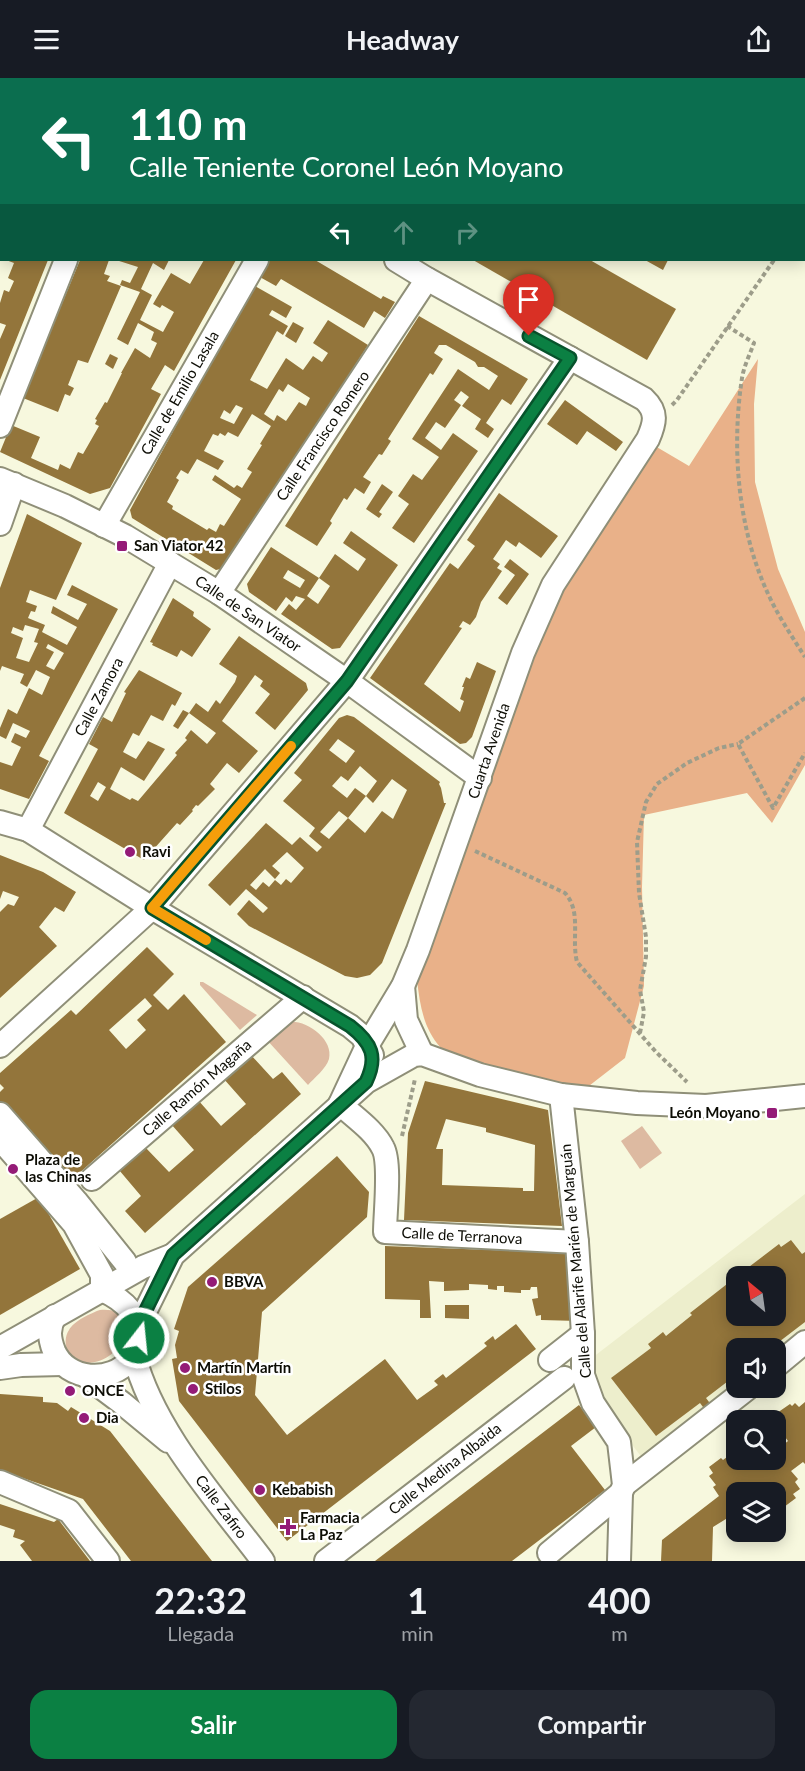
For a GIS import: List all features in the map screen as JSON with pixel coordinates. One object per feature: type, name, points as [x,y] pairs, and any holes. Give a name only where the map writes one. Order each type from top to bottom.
[{"type":"street","points":[[0,426],[66,261]]},
{"type":"street","name":"Calle de Emilio Lasala","points":[[104,526],[256,261]]},
{"type":"street","points":[[398,261],[644,399],[654,413]]},
{"type":"street","name":"Calle Francisco Romero","points":[[219,593],[427,279]]},
{"type":"street","points":[[0,1046],[152,908],[347,681],[570,358]]},
{"type":"street","name":"Cuarta Avenida","points":[[340,1104],[368,1044],[403,986],[418,950],[523,653],[543,604],[648,439],[654,413]]},
{"type":"street","points":[[0,524],[7,481]]},
{"type":"street","name":"Calle de San Viator","points":[[7,481],[65,506],[152,551],[219,593],[347,681],[480,778]]},
{"type":"street","name":"Calle Zamora","points":[[28,830],[170,563]]},
{"type":"street","points":[[0,822],[28,830],[152,908],[350,1026],[368,1044],[373,1056],[373,1065],[366,1082]]},
{"type":"street","points":[[403,986],[406,1020],[422,1054],[480,1075],[561,1095],[637,1103],[706,1106],[805,1096]]},
{"type":"street","name":"Calle Ramón Magaña","points":[[92,1179],[303,997]]},
{"type":"street","name":"Cuarta Avenida","points":[[102,1290],[143,1267],[173,1255],[366,1082],[407,1058],[422,1054]]},
{"type":"street","name":"Calle del Alarife Marién de Marguán","points":[[561,1095],[577,1242],[583,1334],[583,1375],[593,1403],[620,1442],[623,1489],[619,1561]]},
{"type":"street","name":"Calle de Terranova","points":[[340,1104],[375,1136],[384,1150],[387,1167],[385,1232],[577,1242]]},
{"type":"street","points":[[0,1114],[126,1262]]},
{"type":"street","points":[[3,1148],[74,1224],[102,1275],[102,1290]]},
{"type":"street","name":"Cuarta Avenida","points":[[138,1326],[173,1255]]},
{"type":"street","points":[[0,1347],[102,1290]]},
{"type":"street","points":[[55,1316],[49,1334],[62,1364],[86,1376],[96,1376],[116,1370],[125,1365],[134,1355],[139,1338],[138,1326],[128,1307],[116,1297],[102,1290]]},
{"type":"street","name":"Calle Medina Albaida","points":[[326,1561],[557,1369],[583,1334]]},
{"type":"street","points":[[786,1357],[805,1342]]},
{"type":"street","name":"Calle Zafiro","points":[[134,1355],[147,1390],[180,1452],[263,1561]]},
{"type":"street","points":[[0,1368],[62,1364]]},
{"type":"street","name":"Calle Zafiro","points":[[86,1376],[141,1418],[180,1452]]},
{"type":"street","points":[[549,1553],[623,1489],[736,1398]]},
{"type":"street","points":[[0,1482],[69,1511],[108,1561]]},
{"type":"path","points":[[654,413],[678,400],[773,261]]},
{"type":"path","points":[[727,326],[754,343],[742,376],[739,429],[741,498],[748,534],[757,567],[770,599],[805,657]]},
{"type":"path","points":[[640,1033],[644,1012],[640,990],[646,957],[646,937],[639,893],[638,842],[646,802],[657,784],[687,763],[719,748],[738,744],[805,698]]},
{"type":"path","points":[[738,744],[773,808],[805,753]]},
{"type":"path","points":[[457,842],[565,892],[575,910],[577,962],[706,1106]]},
{"type":"shaded area","points":[[758,359],[754,404],[755,482],[778,569],[805,632],[805,765],[772,823],[747,793],[644,815],[642,887],[644,986],[625,1058],[585,1089],[508,1073],[451,1055],[441,1048],[426,1024],[417,980],[546,616],[655,446],[689,466]]},
{"type":"shaded area","points":[[200,982],[257,1015],[240,1030],[200,985]]},
{"type":"shaded area","points":[[288,1022],[310,1027],[327,1044],[329,1059],[323,1070],[308,1085],[266,1039]]},
{"type":"shaded area","points":[[642,1126],[662,1153],[640,1169],[621,1141]]},
{"type":"shaded area","points":[[805,1194],[805,1335],[786,1349],[786,1338],[726,1338],[726,1395],[643,1459],[589,1388],[588,1361]]},
{"type":"shaded area","points":[[100,1310],[114,1311],[123,1316],[126,1325],[121,1345],[101,1360],[87,1363],[76,1360],[71,1357],[66,1347],[66,1335],[75,1324]]},
{"type":"building","points":[[9,261],[48,261],[0,380],[0,339],[6,325],[0,323],[0,303],[4,290],[9,292],[14,281],[8,278],[14,263]]},
{"type":"building","points":[[80,261],[109,261],[104,274],[110,276],[107,281],[121,286],[88,363],[78,360],[68,385],[74,388],[70,396],[65,394],[58,412],[23,398]]},
{"type":"building","points":[[119,261],[168,261],[164,270],[153,263],[141,289],[152,295],[140,320],[163,332],[174,312],[162,305],[160,308],[153,304],[171,273],[190,284],[203,261],[235,261],[174,371],[165,365],[151,389],[161,394],[110,488],[90,494],[0,452],[11,425],[40,437],[31,458],[58,470],[60,464],[70,469],[78,452],[83,454],[99,426],[95,424],[97,420],[95,419],[105,402],[107,403],[135,348],[150,358],[157,343],[151,340],[154,332],[138,323],[128,345],[117,339],[140,292],[120,285],[122,280],[130,283],[138,267]]},
{"type":"building","points":[[266,261],[317,261],[381,299],[383,296],[395,302],[385,318],[374,311],[364,328],[281,279],[276,286],[258,276]]},
{"type":"building","points":[[475,261],[592,261],[676,309],[647,360]]},
{"type":"building","points":[[647,261],[668,261],[663,270]]},
{"type":"building","points":[[253,285],[292,307],[286,318],[272,310],[269,315],[288,326],[283,335],[277,331],[250,380],[267,389],[286,358],[303,370],[313,356],[322,362],[328,353],[313,343],[328,320],[368,345],[225,568],[216,570],[132,518],[130,510]],"holes":[[[288,384],[310,398],[306,406],[299,402],[286,421],[277,415],[274,421],[264,414],[279,389],[283,392]],[[236,405],[243,408],[234,424],[220,418],[224,410],[230,414]],[[252,414],[271,426],[247,469],[252,472],[242,488],[237,485],[234,488],[215,475],[212,480],[241,499],[224,526],[220,524],[216,532],[209,528],[207,530],[172,509],[173,506],[167,502],[179,480],[176,478],[181,470],[188,474],[197,459],[218,470],[224,461],[204,451],[213,434],[218,436],[220,433],[225,436],[228,432],[238,437]]]},
{"type":"building","points":[[419,316],[528,379],[511,405],[502,399],[486,423],[494,429],[488,438],[475,429],[481,419],[462,406],[469,397],[461,391],[454,400],[461,405],[445,428],[436,422],[425,438],[441,450],[453,433],[478,451],[414,543],[392,528],[409,504],[398,496],[413,474],[422,480],[439,457],[412,439],[458,369],[489,390],[498,376],[484,367],[478,367],[475,362],[446,345],[439,345],[434,353],[443,359],[433,375],[430,373],[388,439],[391,441],[382,455],[379,454],[363,477],[371,482],[364,494],[355,488],[347,500],[344,498],[317,546],[285,526]]},
{"type":"building","points":[[293,322],[304,328],[296,343],[285,336]]},
{"type":"building","points":[[110,354],[118,358],[113,369],[105,364]]},
{"type":"building","points":[[565,400],[623,442],[616,451],[587,431],[577,445],[547,424]]},
{"type":"building","points":[[382,484],[393,492],[379,512],[382,514],[379,518],[366,509]]},
{"type":"building","points":[[499,493],[558,536],[541,558],[519,542],[516,547],[506,540],[493,559],[500,564],[497,568],[502,571],[481,602],[476,617],[470,625],[463,621],[459,627],[462,628],[424,684],[460,712],[464,701],[460,699],[464,687],[462,687],[466,677],[470,679],[477,662],[496,671],[472,737],[466,743],[460,744],[370,678],[450,563],[458,569],[475,546],[467,540]]},
{"type":"building","points":[[27,514],[82,543],[56,600],[30,590],[26,602],[37,606],[35,612],[31,611],[28,618],[45,625],[42,632],[67,645],[77,627],[51,613],[53,606],[78,620],[87,604],[67,595],[72,585],[118,609],[39,756],[49,761],[29,799],[0,789],[0,762],[12,766],[21,747],[11,742],[15,733],[26,738],[30,731],[13,723],[6,739],[0,736],[0,728],[8,709],[17,714],[29,688],[42,695],[50,677],[36,670],[27,687],[20,683],[24,674],[2,666],[0,671],[0,588]],"holes":[[[25,625],[39,629],[34,642],[38,643],[29,662],[16,658],[23,638],[11,633],[13,627],[23,631]],[[48,644],[64,653],[54,670],[46,666],[54,652],[46,648]]]},
{"type":"building","points":[[351,531],[398,565],[340,648],[332,649],[281,614],[289,604],[296,610],[305,599],[296,596],[292,602],[286,597],[276,611],[249,592],[247,584],[271,547],[319,578],[335,554],[358,571],[366,559],[343,543]],"holes":[[[288,570],[305,580],[300,588],[283,578]],[[319,578],[330,586],[318,604],[307,596]]]},
{"type":"building","points":[[510,559],[529,574],[507,605],[498,598],[515,575],[504,567]]},
{"type":"building","points":[[173,598],[194,612],[193,616],[211,629],[192,657],[181,650],[177,657],[150,642]]},
{"type":"building","points":[[239,636],[306,683],[308,690],[275,730],[255,713],[270,694],[260,686],[263,681],[255,675],[222,721],[258,751],[239,773],[227,763],[210,784],[215,789],[198,806],[196,805],[180,825],[177,823],[144,860],[64,813],[98,749],[89,744],[103,717],[112,722],[126,693],[124,692],[139,670],[182,693],[175,706],[172,704],[163,721],[151,715],[139,736],[133,733],[123,752],[136,759],[148,741],[165,749],[144,781],[121,767],[110,789],[130,800],[132,798],[138,801],[177,755],[175,753],[187,740],[185,738],[191,730],[207,744],[216,733],[189,713],[196,703],[208,712],[216,700],[220,704],[235,682],[237,676],[219,664]],"holes":[[[98,782],[106,787],[98,801],[90,796]]]},
{"type":"building","points":[[183,710],[189,713],[178,729],[173,726]]},
{"type":"building","points":[[347,715],[354,717],[440,782],[444,803],[446,803],[382,963],[370,975],[357,978],[345,976],[249,926],[237,914],[249,900],[263,913],[268,908],[246,889],[230,906],[208,885],[266,823],[292,845],[300,837],[317,852],[322,847],[309,836],[315,828],[283,801],[302,780],[294,773],[339,718]],"holes":[[[338,739],[355,751],[346,763],[329,750]],[[360,766],[377,781],[366,796],[355,788],[347,798],[332,786],[341,776],[348,781]],[[392,779],[407,790],[393,819],[382,811],[365,833],[348,818],[366,796],[373,803]],[[339,811],[348,818],[329,839],[320,832]],[[287,852],[304,868],[291,883],[286,879],[281,885],[275,880],[269,887],[263,882],[256,890],[250,885],[265,869],[275,879],[280,873],[272,866]]]},
{"type":"building","points":[[0,855],[43,872],[76,892],[64,912],[55,907],[39,927],[57,946],[0,998],[0,912],[8,904],[14,906],[19,897],[3,891],[0,899]]},
{"type":"building","points":[[147,947],[174,974],[153,995],[168,1010],[184,994],[226,1042],[67,1184],[0,1109],[0,1092],[4,1088],[0,1084],[0,1073],[71,1010],[76,1015]],"holes":[[[145,998],[152,1006],[137,1020],[146,1030],[126,1049],[109,1030]]]},
{"type":"building","points":[[250,1054],[273,1079],[282,1072],[301,1094],[145,1233],[125,1211],[141,1196],[119,1170],[145,1147],[169,1172],[194,1150],[171,1124],[198,1100],[221,1126],[246,1104],[223,1078]]},
{"type":"building","points":[[425,1081],[548,1110],[562,1226],[404,1220],[408,1133]],"holes":[[[446,1119],[486,1128],[486,1132],[535,1145],[534,1191],[523,1191],[523,1188],[442,1185],[443,1149],[436,1149]]]},
{"type":"building","points":[[337,1156],[369,1192],[367,1217],[262,1312],[255,1395],[287,1435],[385,1359],[417,1400],[438,1385],[434,1381],[443,1374],[446,1378],[487,1346],[484,1343],[493,1336],[495,1340],[516,1324],[536,1349],[287,1541],[179,1401],[172,1359],[177,1358],[175,1345],[179,1331],[174,1329],[188,1287]]},
{"type":"building","points":[[39,1197],[80,1269],[0,1315],[0,1219]]},
{"type":"building","points":[[791,1240],[802,1254],[805,1252],[805,1322],[784,1338],[726,1338],[726,1383],[706,1398],[712,1406],[706,1411],[700,1403],[656,1436],[611,1378],[651,1348],[648,1344],[663,1332],[666,1336],[692,1315],[690,1313],[726,1285],[726,1326],[786,1326],[786,1266],[750,1266],[779,1244],[781,1247]]},
{"type":"building","points":[[385,1246],[566,1253],[579,1321],[541,1320],[541,1315],[536,1316],[532,1299],[538,1298],[537,1287],[521,1290],[521,1293],[504,1292],[504,1286],[497,1286],[497,1290],[488,1289],[488,1285],[469,1284],[469,1290],[444,1291],[444,1282],[429,1281],[431,1318],[420,1318],[420,1300],[385,1299]]},
{"type":"building","points":[[445,1305],[469,1305],[469,1319],[445,1318]]},
{"type":"building","points":[[0,1394],[43,1397],[43,1402],[57,1403],[68,1411],[71,1407],[110,1431],[212,1561],[131,1561],[83,1499],[0,1470]]},
{"type":"building","points":[[805,1402],[805,1464],[803,1462],[791,1471],[798,1479],[795,1482],[800,1489],[793,1494],[796,1498],[786,1506],[786,1482],[726,1482],[726,1519],[713,1527],[712,1561],[661,1561],[662,1540],[719,1496],[713,1487],[716,1485],[709,1476],[713,1473],[709,1467],[721,1458],[723,1460],[726,1458],[726,1470],[786,1470],[786,1443],[788,1441],[786,1438],[786,1410],[781,1410],[795,1403],[799,1407]]},
{"type":"building","points":[[579,1405],[596,1427],[571,1446],[605,1490],[512,1561],[375,1561]]},
{"type":"building","points":[[0,1504],[54,1522],[58,1519],[90,1561],[32,1561],[20,1545],[25,1541],[13,1537],[15,1530],[0,1525]]},
{"type":"slow traffic","points":[[206,940],[152,908],[291,746]]},
{"type":"place","name":"San Viator 42","points":[[122,546]]},
{"type":"place","name":"Ravi","points":[[130,852]]},
{"type":"place","name":"León Moyano","points":[[772,1113]]},
{"type":"place","name":"Plaza de las Chinas","points":[[13,1169]]},
{"type":"place","name":"BBVA","points":[[212,1282]]},
{"type":"place","name":"Martín Martín","points":[[185,1368]]},
{"type":"place","name":"Stilos","points":[[193,1389]]},
{"type":"place","name":"ONCE","points":[[70,1391]]},
{"type":"place","name":"Dia","points":[[84,1418]]},
{"type":"place","name":"Kebabish","points":[[260,1490]]},
{"type":"place","name":"Farmacia La Paz","points":[[288,1527]]},
{"type":"route","points":[[139,1338],[138,1326],[173,1255],[366,1082],[373,1065],[373,1056],[368,1044],[350,1026],[152,908],[347,681],[570,358],[529,336]]}]
